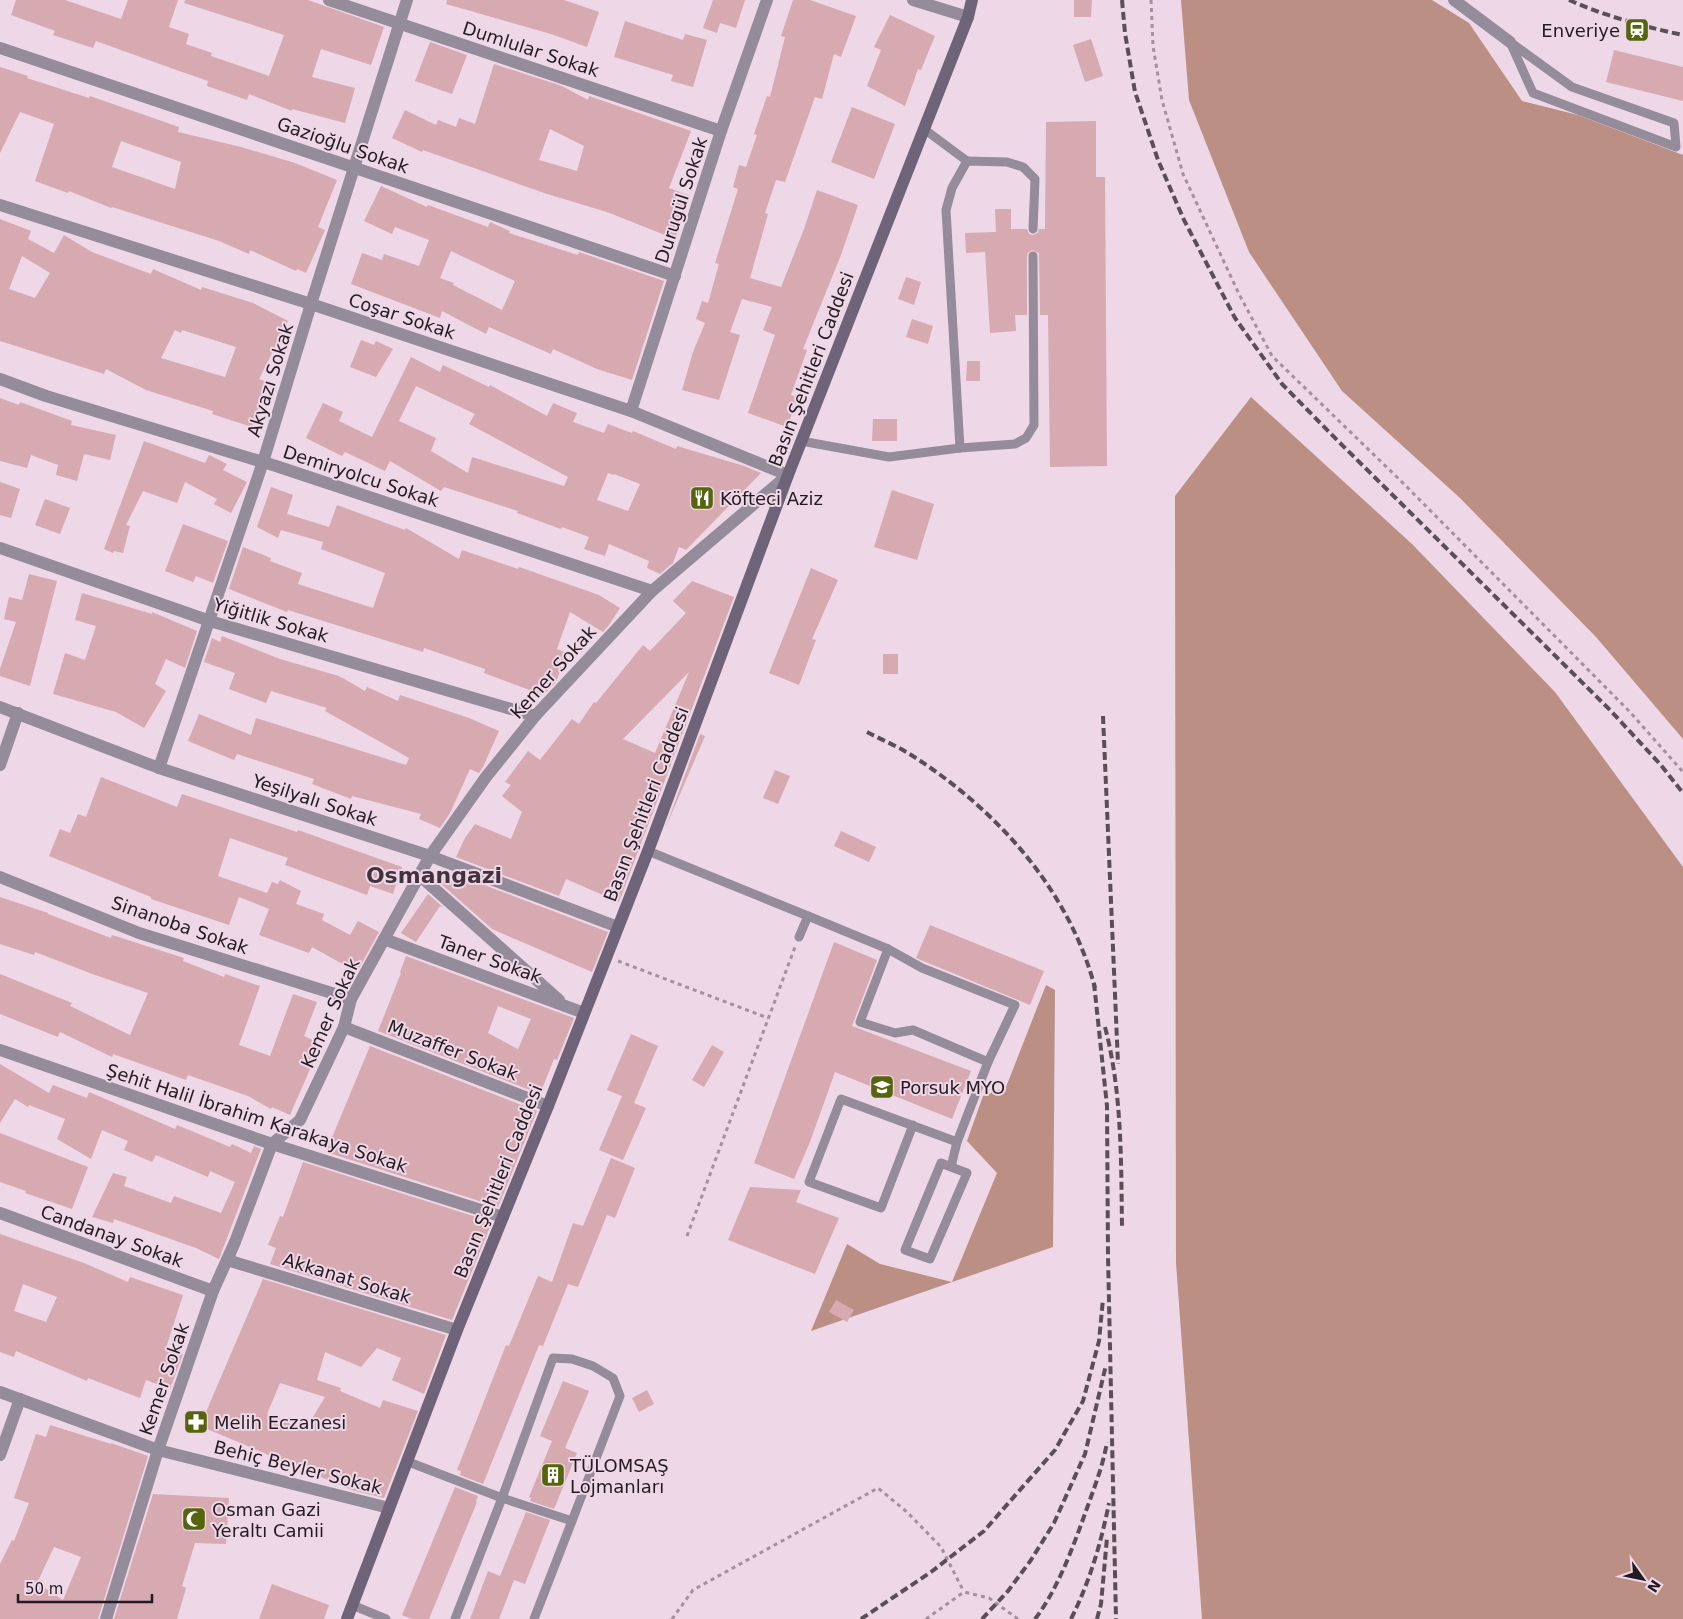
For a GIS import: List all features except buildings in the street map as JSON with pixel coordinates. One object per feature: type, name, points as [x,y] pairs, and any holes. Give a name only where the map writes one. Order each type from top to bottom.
[{"type":"main road","name":"Basın Şehitleri Caddesi","points":[[347,1619],[457,1330],[548,1106],[648,851],[788,475],[968,17],[972,0]]},
{"type":"street","name":"Dumlular Sokak","points":[[330,0],[721,131]]},
{"type":"street","name":"Akyazı Sokak","points":[[159,768],[264,462],[311,304],[407,0]]},
{"type":"street","name":"Durugül Sokak","points":[[631,411],[721,131],[767,0]]},
{"type":"street","points":[[913,0],[968,17]]},
{"type":"street","points":[[1454,0],[1510,42]]},
{"type":"street","name":"Gazioğlu Sokak","points":[[0,48],[675,276]]},
{"type":"street","name":"Coşar Sokak","points":[[0,204],[311,304],[631,411],[788,475]]},
{"type":"street","name":"Demiryolcu Sokak","points":[[0,379],[46,396],[264,462],[652,591]]},
{"type":"street","name":"Kemer Sokak","points":[[106,1619],[158,1450],[213,1291],[235,1242],[272,1144],[300,1120],[344,1027],[352,999],[430,856],[486,777],[535,716],[652,591],[788,475]]},
{"type":"street","name":"Yiğitlik Sokak","points":[[0,548],[210,621],[535,716]]},
{"type":"street","name":"Yeşilyalı Sokak","points":[[0,707],[159,768],[430,856],[618,927]]},
{"type":"street","points":[[0,765],[18,713]]},
{"type":"street","points":[[419,875],[565,1005]]},
{"type":"street","name":"Sinanoba Sokak","points":[[0,877],[139,932],[352,999]]},
{"type":"street","name":"Taner Sokak","points":[[384,939],[584,1013]]},
{"type":"street","name":"Muzaffer Sokak","points":[[344,1027],[548,1106]]},
{"type":"street","name":"Şehit Halil İbrahim Karakaya Sokak","points":[[0,1050],[272,1144],[503,1217]]},
{"type":"street","name":"Candanay Sokak","points":[[0,1213],[213,1291]]},
{"type":"street","name":"Akkanat Sokak","points":[[227,1260],[457,1330]]},
{"type":"street","name":"Behiç Beyler Sokak","points":[[0,1392],[158,1450],[388,1508]]},
{"type":"street","points":[[0,1455],[20,1399]]},
{"type":"lane","points":[[1510,42],[1572,87],[1674,123],[1676,147],[1533,93],[1510,42]]},
{"type":"lane","points":[[924,129],[967,161],[1007,162],[1023,167],[1035,179],[1033,229]]},
{"type":"lane","points":[[960,448],[946,210],[952,188],[967,161]]},
{"type":"lane","points":[[801,441],[889,457],[960,448],[1015,444],[1026,438],[1034,425],[1033,256]]},
{"type":"lane","points":[[648,851],[888,949],[922,968],[1015,1005],[988,1062],[956,1142],[951,1166]]},
{"type":"lane","points":[[799,937],[808,916]]},
{"type":"lane","points":[[888,949],[860,1022],[895,1033],[913,1030],[988,1062]]},
{"type":"lane","points":[[913,1126],[881,1208],[809,1182],[841,1099],[956,1142]]},
{"type":"lane","points":[[941,1163],[951,1166],[967,1172],[930,1259],[904,1250],[941,1163]]},
{"type":"lane","points":[[455,1619],[553,1358],[572,1359],[593,1366],[613,1378],[620,1396],[534,1619]]},
{"type":"lane","points":[[406,1461],[502,1498],[572,1521]]},
{"type":"lane","points":[[352,1605],[386,1619]]},
{"type":"path","points":[[1151,0],[1152,46],[1162,100],[1183,174],[1239,294],[1272,356],[1402,482],[1622,704],[1683,772]]},
{"type":"path","points":[[686,1236],[799,937]]},
{"type":"path","points":[[606,956],[768,1018]]},
{"type":"path","points":[[672,1619],[693,1590],[878,1488],[907,1512],[941,1547],[964,1592]]},
{"type":"path","points":[[926,1619],[964,1592],[989,1598],[1018,1619]]},
{"type":"shaded area","points":[[1181,0],[1432,0],[1469,23],[1522,101],[1578,115],[1683,155],[1683,739],[1596,637],[1460,498],[1342,391],[1249,252],[1189,100]]},
{"type":"shaded area","points":[[1251,397],[1412,544],[1555,692],[1683,867],[1683,1619],[1202,1619],[1176,1263],[1175,496]]},
{"type":"shaded area","points":[[1046,985],[1055,990],[1053,1247],[811,1331],[847,1244],[880,1264],[952,1282],[997,1173],[967,1141],[983,1096],[1006,1087]]},
{"type":"railway","points":[[1122,0],[1125,33],[1135,92],[1158,160],[1184,220],[1235,318],[1282,384],[1610,710],[1660,764],[1683,793]]},
{"type":"railway","points":[[1569,0],[1625,21],[1683,35]]},
{"type":"railway","points":[[1103,716],[1118,1064]]},
{"type":"railway","points":[[867,732],[903,750],[939,774],[998,824],[1024,853],[1047,884],[1067,917],[1083,951],[1095,988]]},
{"type":"railway","points":[[1094,983],[1107,1106],[1108,1256],[1116,1619]]},
{"type":"railway","points":[[1105,1027],[1111,1051],[1118,1101],[1122,1226]]},
{"type":"railway","points":[[861,1619],[931,1572],[984,1531],[1055,1450],[1083,1401],[1099,1341],[1103,1299]]},
{"type":"railway","points":[[982,1619],[1008,1591],[1031,1560],[1054,1523],[1085,1454],[1106,1365]]},
{"type":"railway","points":[[1035,1619],[1051,1595],[1070,1553],[1098,1477],[1107,1442]]},
{"type":"railway","points":[[1071,1619],[1094,1562],[1109,1503]]},
{"type":"railway","points":[[1097,1619],[1101,1604],[1107,1538]]},
{"type":"place","name":"Enveriye","points":[[1637,30]]},
{"type":"place","name":"Köfteci Aziz","points":[[702,498]]},
{"type":"place","name":"Porsuk MYO","points":[[882,1087]]},
{"type":"place","name":"Melih Eczanesi","points":[[196,1422]]},
{"type":"place","name":"TÜLOMSAŞ Lojmanları","points":[[553,1475]]},
{"type":"place","name":"Osman Gazi Yeraltı Camii","points":[[194,1519]]},
{"type":"district","name":"Osmangazi","points":[[434,875]]}]
